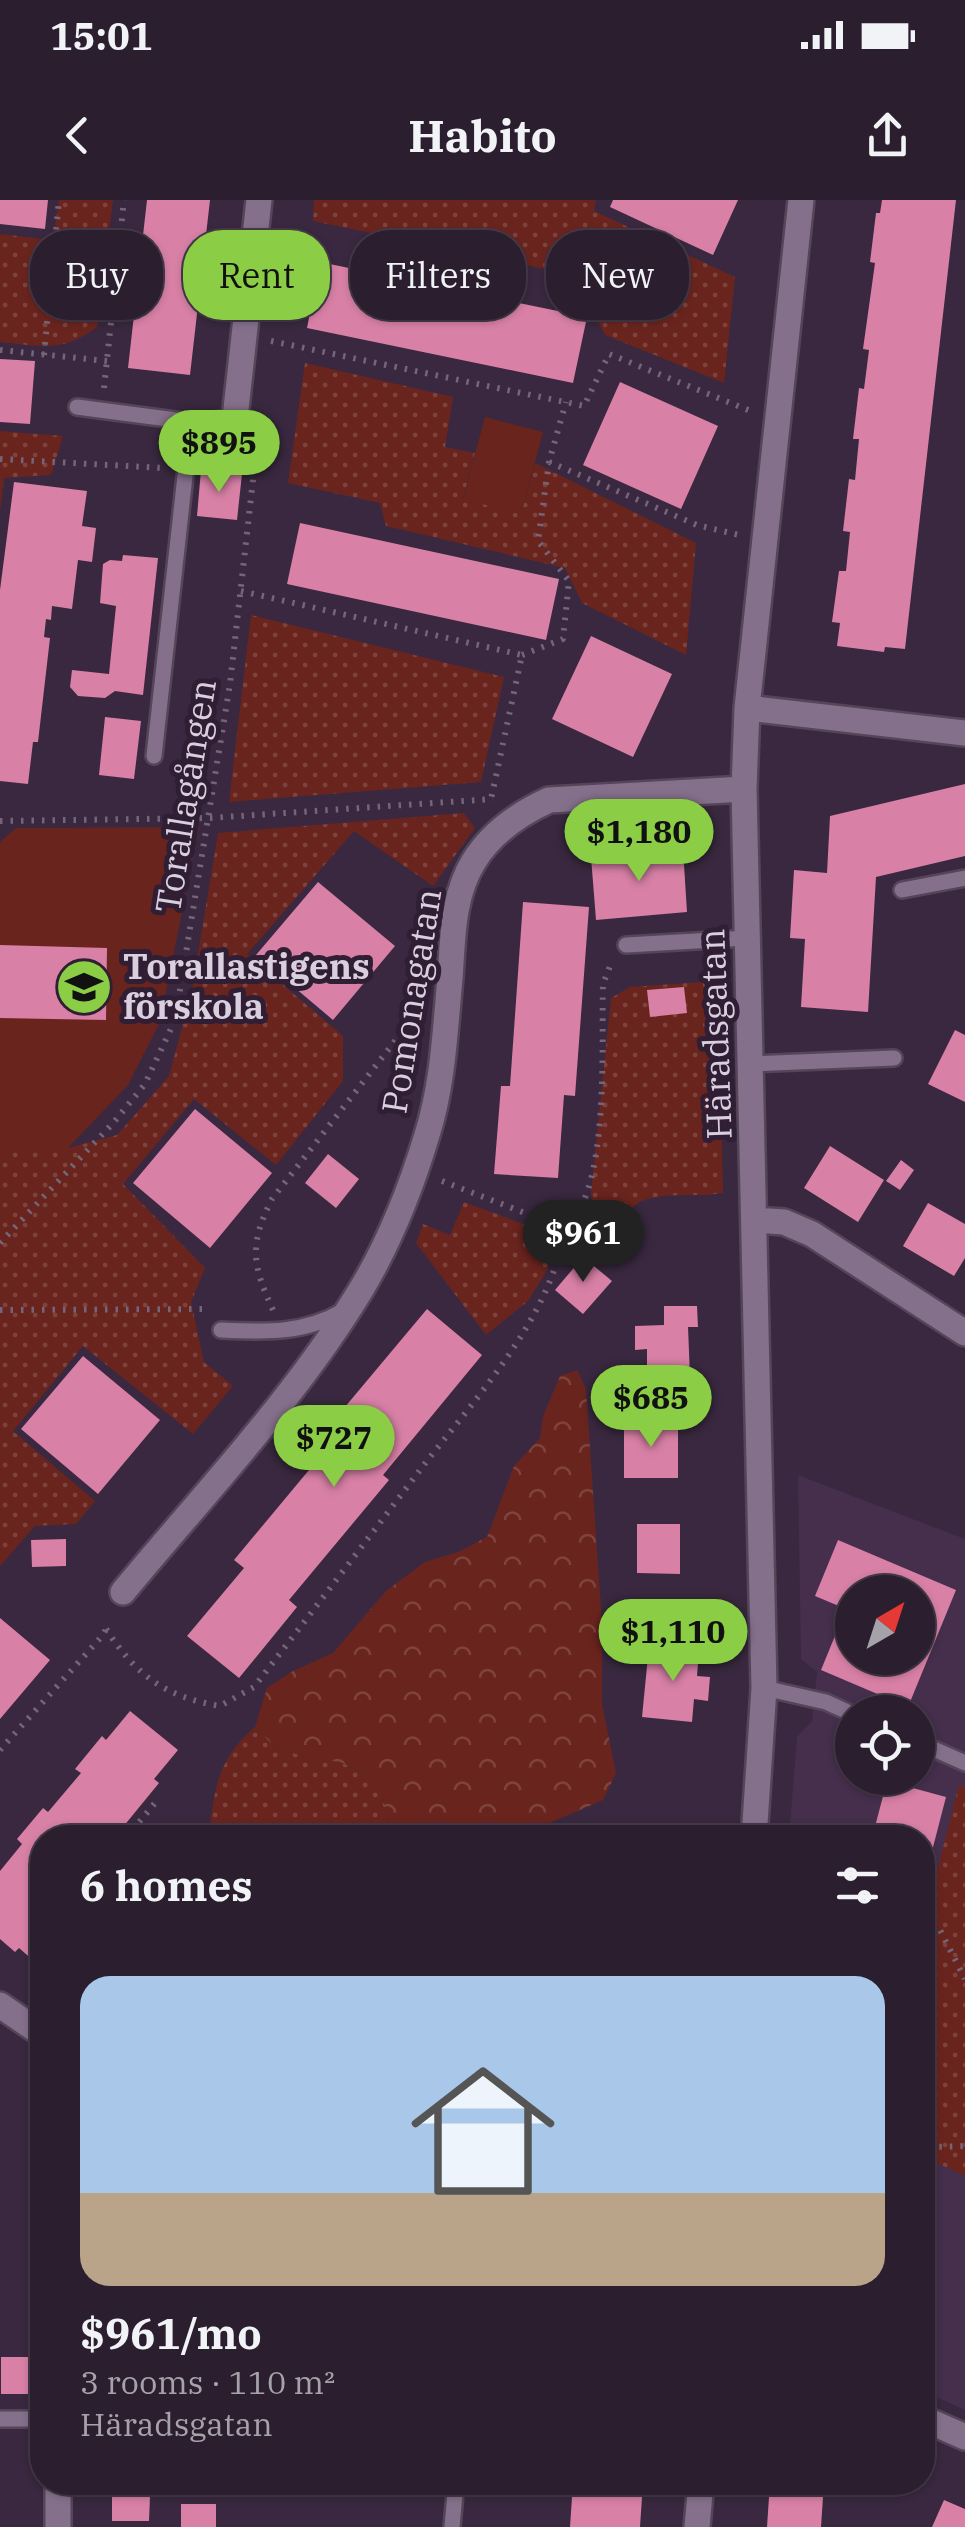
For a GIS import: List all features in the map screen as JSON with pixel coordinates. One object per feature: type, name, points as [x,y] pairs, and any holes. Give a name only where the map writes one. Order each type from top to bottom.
[{"type":"street","points":[[235,418],[259,200]]},
{"type":"street","name":"Häradsgatan","points":[[755,1825],[764,1688],[744,789],[748,708],[801,200]]},
{"type":"street","points":[[748,708],[965,733]]},
{"type":"street","name":"Pomonagatan","points":[[124,1592],[292,1386],[349,1308],[388,1240],[428,1134],[441,1078],[456,905],[473,863],[500,829],[549,800],[744,789]]},
{"type":"street","points":[[756,1220],[784,1222],[812,1234],[965,1333]]},
{"type":"street","points":[[0,2004],[30,2025]]},
{"type":"street","points":[[935,2424],[965,2438]]},
{"type":"street","points":[[58,2495],[58,2527]]},
{"type":"street","points":[[696,2527],[700,2495]]},
{"type":"lane","points":[[77,407],[191,422],[235,418]]},
{"type":"lane","points":[[154,756],[191,422]]},
{"type":"lane","points":[[902,890],[965,878]]},
{"type":"lane","points":[[626,945],[748,938]]},
{"type":"lane","points":[[752,1064],[894,1058]]},
{"type":"lane","points":[[221,1330],[283,1331],[324,1322],[349,1308]]},
{"type":"lane","points":[[764,1688],[835,1706]]},
{"type":"lane","points":[[935,1750],[965,1763]]},
{"type":"lane","points":[[0,2419],[30,2419]]},
{"type":"lane","points":[[452,2527],[455,2495]]},
{"type":"path","points":[[44,354],[59,200]]},
{"type":"path","points":[[102,410],[124,200]]},
{"type":"path","points":[[244,336],[584,406],[608,354],[778,422]]},
{"type":"path","points":[[0,350],[107,361]]},
{"type":"path","points":[[241,591],[522,655],[563,639],[570,581],[538,541],[549,462],[566,402]]},
{"type":"path","name":"Torallagången","points":[[0,1243],[114,1122],[144,1084],[175,1020],[210,818],[255,462],[235,418]]},
{"type":"path","points":[[0,459],[186,470]]},
{"type":"path","points":[[549,462],[697,525],[765,541]]},
{"type":"path","points":[[491,799],[522,655]]},
{"type":"path","points":[[0,821],[210,818],[491,799],[549,800]]},
{"type":"path","points":[[106,1629],[126,1660],[176,1696],[220,1706],[254,1687],[511,1350],[548,1286],[561,1251],[564,1228],[576,1220],[584,1206],[598,1157],[603,984],[609,965],[626,945]]},
{"type":"path","points":[[283,1331],[254,1254],[258,1227],[272,1199],[450,970]]},
{"type":"path","points":[[446,1169],[442,1183],[564,1228]]},
{"type":"path","points":[[257,1308],[272,1308]]},
{"type":"path","points":[[0,1310],[212,1310]]},
{"type":"path","points":[[0,1750],[106,1629],[124,1592]]},
{"type":"path","points":[[136,1825],[155,1802]]},
{"type":"path","points":[[935,1927],[965,1979]]},
{"type":"path","points":[[935,2146],[965,2146]]},
{"type":"shaded area","points":[[798,1475],[965,1539],[965,2410],[935,2396],[935,1825],[790,1825],[797,1737],[812,1721],[817,1672],[801,1659]]},
{"type":"green space","points":[[59,200],[113,200],[109,230],[54,230]]},
{"type":"green space","points":[[314,200],[596,200],[594,211],[635,230],[546,230],[546,269],[526,265],[526,230],[356,230],[313,221]]},
{"type":"green space","points":[[0,234],[30,237],[30,320],[98,320],[97,327],[62,344],[0,342]]},
{"type":"green space","points":[[689,255],[735,277],[724,383],[605,335],[597,320],[689,320]]},
{"type":"green space","points":[[305,363],[453,397],[445,447],[475,453],[463,498],[521,514],[535,463],[696,543],[686,655],[582,603],[565,568],[386,526],[380,503],[288,483]]},
{"type":"green space","points":[[485,417],[543,432],[521,514],[463,499]]},
{"type":"green space","points":[[0,431],[63,436],[51,475],[4,478],[0,512]]},
{"type":"green space","points":[[251,615],[504,677],[481,782],[229,802]]},
{"type":"green space","points":[[464,813],[475,828],[433,886],[354,831],[247,954],[343,1036],[343,1081],[276,1165],[194,1099],[123,1184],[205,1268],[191,1302],[204,1362],[233,1386],[193,1434],[83,1346],[13,1431],[95,1501],[76,1524],[35,1526],[0,1566],[0,1148],[68,1148],[117,1135],[169,1076],[192,990],[218,833]]},
{"type":"green space","name":"Torallastigens förskola","points":[[199,827],[160,1022],[128,1085],[68,1148],[0,1148],[0,842],[16,828]]},
{"type":"green space","points":[[718,981],[723,1193],[652,1198],[638,1203],[611,1224],[595,1212],[591,1194],[611,998],[630,987]]},
{"type":"green space","points":[[464,1202],[551,1234],[548,1269],[528,1301],[486,1335],[416,1243],[423,1224],[450,1235]]},
{"type":"green space","points":[[577,1370],[586,1389],[602,1624],[602,1704],[616,1773],[603,1800],[545,1825],[386,1825],[380,1782],[343,1763],[278,1750],[255,1727],[267,1688],[333,1653],[386,1591],[425,1562],[458,1552],[487,1537],[514,1466],[540,1438],[543,1416],[560,1376]]},
{"type":"green space","points":[[255,1727],[278,1750],[343,1763],[380,1782],[388,1821],[386,1825],[210,1825],[220,1777],[242,1739]]},
{"type":"green space","points":[[959,1785],[965,1787],[965,2176],[935,2162],[935,1879]]},
{"type":"building","points":[[0,200],[48,200],[45,229],[0,224]]},
{"type":"building","points":[[147,200],[210,200],[207,230],[183,230],[183,320],[196,320],[190,375],[128,368],[133,320],[163,320],[163,230],[144,230]]},
{"type":"building","points":[[613,200],[738,200],[713,255],[689,244],[689,230],[659,230],[610,207]]},
{"type":"building","points":[[882,200],[956,200],[905,649],[885,647],[884,652],[837,646],[840,623],[832,622],[839,571],[846,571],[850,532],[843,531],[849,479],[855,480],[859,439],[853,439],[859,388],[864,389],[869,350],[863,349],[875,263],[870,262],[876,213],[880,213]]},
{"type":"building","points":[[330,264],[350,268],[350,320],[526,320],[526,304],[546,309],[546,320],[586,320],[573,383],[307,328],[309,320],[330,320]]},
{"type":"building","points":[[0,359],[35,361],[30,424],[0,422]]},
{"type":"building","points":[[620,382],[718,426],[681,509],[583,465]]},
{"type":"building","points":[[201,470],[242,474],[237,520],[197,516]]},
{"type":"building","points":[[14,482],[87,491],[82,526],[96,528],[92,562],[78,560],[72,609],[52,606],[51,620],[46,619],[44,637],[50,638],[38,742],[33,742],[28,784],[0,781],[0,590]]},
{"type":"building","points":[[300,523],[559,579],[546,640],[287,584]]},
{"type":"building","points":[[123,555],[158,558],[143,695],[115,691],[105,698],[78,696],[70,687],[72,670],[109,674],[116,606],[100,603],[103,564],[122,561]]},
{"type":"building","points":[[591,636],[672,674],[633,757],[552,719]]},
{"type":"building","points":[[105,717],[141,721],[134,779],[99,775]]},
{"type":"building","points":[[965,784],[965,856],[876,877],[868,1012],[801,1007],[805,939],[790,938],[794,870],[827,873],[830,816]]},
{"type":"building","points":[[683,849],[687,912],[596,920],[591,857]]},
{"type":"building","points":[[318,882],[395,946],[333,1020],[256,955]]},
{"type":"building","points":[[523,902],[589,907],[575,1096],[564,1095],[558,1178],[494,1174],[501,1086],[510,1086]]},
{"type":"building","points":[[0,945],[107,948],[106,1020],[0,1018]]},
{"type":"building","points":[[684,987],[687,1013],[650,1017],[647,990]]},
{"type":"building","points":[[955,1030],[965,1035],[965,1102],[928,1084]]},
{"type":"building","points":[[195,1109],[272,1173],[210,1248],[133,1183]]},
{"type":"building","points":[[830,1146],[884,1180],[858,1222],[804,1188]]},
{"type":"building","points":[[328,1154],[359,1179],[336,1208],[305,1183]]},
{"type":"building","points":[[901,1160],[914,1170],[900,1190],[886,1181]]},
{"type":"building","points":[[928,1203],[965,1224],[965,1258],[954,1276],[903,1246]]},
{"type":"building","points":[[583,1257],[612,1281],[583,1314],[555,1290]]},
{"type":"building","points":[[664,1306],[697,1306],[698,1327],[688,1327],[690,1377],[647,1378],[647,1349],[635,1350],[635,1326],[664,1325]]},
{"type":"building","points":[[427,1309],[482,1355],[383,1475],[389,1480],[289,1600],[297,1607],[239,1678],[187,1636],[244,1568],[234,1560],[334,1440],[324,1432]]},
{"type":"building","points":[[83,1356],[160,1420],[98,1494],[21,1429]]},
{"type":"building","points":[[624,1422],[678,1422],[678,1478],[624,1478]]},
{"type":"building","points":[[637,1524],[680,1524],[680,1574],[637,1573]]},
{"type":"building","points":[[66,1539],[66,1566],[32,1567],[31,1540]]},
{"type":"building","points":[[838,1540],[921,1575],[835,1575],[835,1604],[815,1596]]},
{"type":"building","points":[[935,1581],[956,1590],[935,1641]]},
{"type":"building","points":[[0,1618],[50,1660],[0,1719]]},
{"type":"building","points":[[835,1636],[835,1675],[921,1675],[913,1695],[880,1695],[821,1670]]},
{"type":"building","points":[[649,1646],[699,1651],[697,1676],[710,1677],[708,1701],[694,1699],[692,1722],[642,1717]]},
{"type":"building","points":[[130,1711],[178,1750],[154,1779],[159,1783],[125,1825],[30,1825],[30,1958],[19,1948],[15,1952],[0,1939],[0,1871],[22,1844],[17,1839],[43,1808],[48,1812],[81,1773],[75,1769],[102,1736],[106,1740]]},
{"type":"building","points":[[883,1795],[946,1797],[935,1840],[935,1825],[875,1825]]},
{"type":"building","points":[[1,2357],[30,2357],[30,2394],[1,2394]]},
{"type":"building","points":[[112,2495],[173,2495],[150,2496],[149,2521],[112,2521]]},
{"type":"building","points":[[572,2495],[642,2495],[640,2527],[570,2527]]},
{"type":"building","points":[[769,2495],[823,2495],[821,2527],[767,2527]]},
{"type":"building","points":[[944,2500],[965,2509],[965,2527],[932,2527]]},
{"type":"building","points":[[181,2504],[216,2504],[216,2527],[181,2527]]},
{"type":"place","name":"Torallastigens förskola","points":[[84,987]]}]
